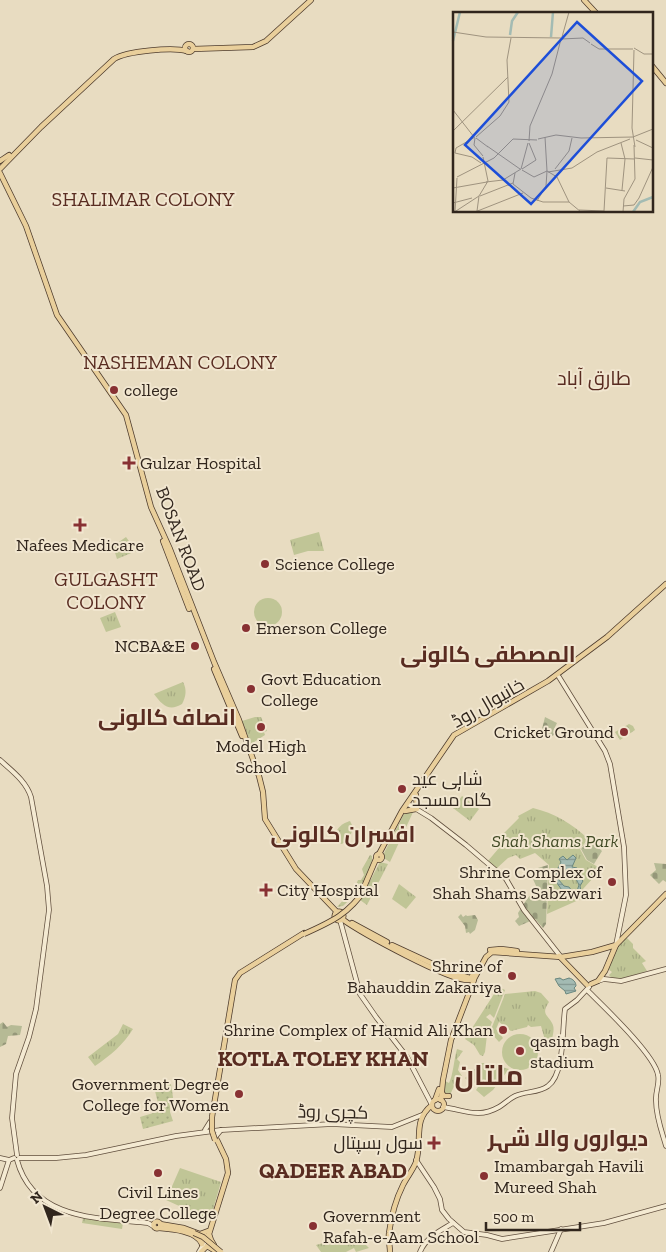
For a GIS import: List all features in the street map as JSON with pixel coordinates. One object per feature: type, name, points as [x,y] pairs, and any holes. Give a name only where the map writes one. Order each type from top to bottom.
[{"type":"main road","points":[[0,161],[15,151],[114,57],[133,50],[186,49],[190,52],[193,48],[255,46],[266,41],[309,0]]},
{"type":"main road","points":[[584,0],[595,12]]},
{"type":"main road","points":[[0,169],[106,65],[117,57],[134,52],[186,49]]},
{"type":"main road","points":[[654,68],[666,83]]},
{"type":"main road","points":[[0,174],[13,156]]},
{"type":"main road","name":"BOSAN ROAD","points":[[0,174],[26,226],[53,307]]},
{"type":"main road","name":"BOSAN ROAD","points":[[0,180],[25,228],[53,307],[126,416],[151,507],[261,780],[266,821],[296,869],[336,913],[342,913],[342,919]]},
{"type":"main road","name":"خانیوال روڈ","points":[[201,1249],[228,1173],[226,1159],[211,1134],[214,1131],[214,1117],[236,980],[297,938],[342,915],[356,902],[365,888],[386,842],[454,735],[548,681],[613,632],[666,585]]},
{"type":"main road","name":"خانیوال روڈ","points":[[409,804],[451,740],[458,734],[535,691],[557,676],[614,633],[666,585]]},
{"type":"main road","points":[[559,677],[605,752],[610,764],[623,838],[626,892],[616,945],[608,966],[598,981]]},
{"type":"main road","points":[[0,760],[18,777],[29,791],[31,797],[47,886],[49,910],[36,1009],[29,1037],[16,1074],[12,1118],[20,1169],[44,1199],[55,1206],[90,1217],[153,1224],[196,1236],[201,1249]]},
{"type":"main road","points":[[416,795],[417,809]]},
{"type":"main road","points":[[386,842],[396,821],[409,804],[466,845],[506,879],[522,907],[561,957],[635,1040],[658,1072],[659,1081],[656,1103],[659,1123],[666,1146]]},
{"type":"main road","points":[[405,811],[417,809]]},
{"type":"main road","points":[[666,894],[616,945],[592,952],[561,957],[492,952],[486,957],[472,979],[451,1034],[438,1100],[443,1107],[481,1114],[498,1108],[517,1095],[548,1086],[554,1079],[563,1045],[565,1009],[588,987],[598,981],[604,979],[621,981],[666,969]]},
{"type":"main road","points":[[342,919],[352,922],[387,942],[444,970],[472,979]]},
{"type":"main road","points":[[342,919],[398,951],[428,965],[462,980],[472,979]]},
{"type":"main road","points":[[342,919],[360,994],[407,1057],[432,1107],[439,1111],[443,1107]]},
{"type":"main road","points":[[390,1252],[389,1236],[397,1203],[402,1187],[416,1160],[420,1141],[420,1121],[422,1115],[438,1100],[441,1092],[451,1040],[472,979]]},
{"type":"main road","points":[[441,1092],[443,1096],[448,1096]]},
{"type":"main road","name":"کچری روڈ","points":[[17,1158],[56,1158],[86,1155],[178,1135],[211,1134],[221,1129],[332,1124],[390,1127],[422,1115]]},
{"type":"main road","points":[[212,1122],[221,1129],[211,1134],[212,1122]]},
{"type":"main road","points":[[0,1158],[9,1160],[17,1158]]},
{"type":"main road","points":[[0,1188],[9,1160]]},
{"type":"main road","points":[[416,1160],[437,1194],[443,1213],[453,1223],[464,1232],[506,1240],[622,1219],[666,1206]]},
{"type":"main road","points":[[420,1252],[430,1237],[453,1223]]},
{"type":"main road","points":[[160,1226],[184,1228],[200,1234],[208,1233]]},
{"type":"main road","points":[[160,1226],[194,1233],[219,1252]]},
{"type":"main road","points":[[551,1252],[561,1229]]},
{"type":"main road","points":[[201,1249],[208,1233]]},
{"type":"main road","points":[[208,1233],[219,1252]]},
{"type":"main road","points":[[201,1249],[209,1244],[219,1252]]},
{"type":"main road","points":[[201,1249],[207,1246],[219,1252]]},
{"type":"green space","points":[[319,532],[324,551],[308,551],[294,555],[290,540]]},
{"type":"green space","points":[[126,537],[136,551],[117,559],[113,546]]},
{"type":"green space","points":[[268,598],[278,602],[282,612],[278,622],[268,626],[258,622],[254,612],[258,602]]},
{"type":"green space","points":[[115,612],[121,627],[106,632],[100,618]]},
{"type":"green space","points":[[183,682],[185,696],[182,704],[173,707],[166,706],[154,694]]},
{"type":"green space","points":[[261,717],[267,731],[264,732],[265,735],[251,744],[242,721]]},
{"type":"green space","points":[[545,717],[557,723],[554,729],[555,734],[551,737],[542,729]]},
{"type":"green space","points":[[629,724],[635,730],[620,740],[615,732]]},
{"type":"green space","points":[[462,796],[479,809],[470,821],[453,808]]},
{"type":"green space","name":"Shah Shams Park","points":[[533,808],[556,816],[570,824],[588,839],[580,849],[586,860],[598,867],[594,877],[583,889],[588,894],[547,914],[549,865],[535,853],[520,859],[516,855],[508,858],[496,869],[487,862],[499,848],[497,844],[498,839],[504,836],[504,833],[519,818],[518,816]]},
{"type":"green space","points":[[406,810],[414,810],[390,862],[382,857]]},
{"type":"green space","points":[[350,821],[353,827],[350,838],[342,844],[337,843],[336,832],[343,824]]},
{"type":"green space","points":[[589,839],[602,851],[594,864],[587,860],[581,849]]},
{"type":"green space","points":[[370,855],[372,856],[372,862],[367,876],[343,906],[337,907],[355,887],[358,880],[361,880],[364,875],[362,869]]},
{"type":"green space","points":[[380,862],[388,864],[367,905],[360,900]]},
{"type":"green space","points":[[654,863],[666,864],[666,882],[663,880],[659,884],[650,875],[656,870]]},
{"type":"green space","points":[[548,865],[546,924],[543,928],[535,919],[519,926],[515,921],[519,917],[518,913],[537,888],[531,870]]},
{"type":"green space","points":[[399,884],[416,897],[406,909],[392,899]]},
{"type":"green space","points":[[461,914],[463,917],[475,915],[478,920],[475,930],[470,934],[469,932],[466,933],[465,926],[458,917]]},
{"type":"green space","points":[[626,937],[633,944],[633,948],[646,961],[642,963],[647,971],[613,980],[609,975],[612,972],[608,969],[614,951]]},
{"type":"green space","points":[[501,988],[505,990],[494,1018],[490,1014],[486,1017],[492,1022],[487,1035],[483,1056],[480,1055],[474,1045],[465,1039],[494,994],[498,990],[500,991]]},
{"type":"green space","points":[[535,991],[541,993],[549,1002],[545,1012],[552,1023],[554,1031],[552,1039],[545,1040],[541,1026],[531,1027],[528,1025],[527,1027],[511,1031],[499,1022],[496,1029],[503,1038],[499,1042],[490,1032],[505,994]]},
{"type":"green space","points":[[3,1022],[7,1027],[11,1025],[22,1026],[20,1035],[8,1036],[6,1044],[0,1047],[0,1024]]},
{"type":"green space","points":[[123,1024],[133,1029],[116,1049],[95,1066],[88,1057],[118,1034]]},
{"type":"green space","name":"qasim bagh stadium","points":[[520,1034],[532,1040],[538,1052],[532,1064],[520,1070],[508,1064],[502,1052],[508,1040]]},
{"type":"green space","points":[[457,1049],[463,1051],[457,1059],[460,1062],[458,1070],[462,1076],[456,1082],[450,1095],[443,1095],[445,1081],[449,1083],[450,1080]]},
{"type":"green space","points":[[481,1063],[491,1063],[493,1066],[509,1069],[493,1090],[484,1097],[476,1090],[478,1087],[474,1082],[471,1084],[465,1078]]},
{"type":"green space","points":[[171,1084],[174,1104],[170,1105],[170,1112],[173,1121],[143,1129],[140,1117],[160,1111],[154,1087]]},
{"type":"green space","points":[[180,1168],[221,1182],[210,1220],[166,1200]]},
{"type":"green space","points":[[83,1218],[123,1223],[122,1229],[82,1223]]},
{"type":"green space","points":[[355,1234],[369,1248],[356,1252],[354,1248],[346,1252],[321,1252],[316,1245]]},
{"type":"water","points":[[573,855],[576,858],[572,867],[577,868],[579,871],[578,875],[583,881],[580,886],[582,897],[580,898],[576,894],[579,885],[575,878],[570,872],[565,870],[559,875],[558,879],[572,891],[565,898],[556,880],[561,862],[559,859],[563,856],[567,860]]},
{"type":"water","points":[[560,978],[563,980],[569,978],[573,980],[576,985],[574,988],[576,991],[566,994],[555,979]]},
{"type":"place","name":"college","points":[[114,390]]},
{"type":"place","name":"Gulzar Hospital","points":[[129,463]]},
{"type":"place","name":"Nafees Medicare","points":[[80,525]]},
{"type":"place","name":"Science College","points":[[265,564]]},
{"type":"place","name":"Emerson College","points":[[246,628]]},
{"type":"place","name":"NCBA&E","points":[[195,646]]},
{"type":"place","name":"Govt Education College","points":[[251,689]]},
{"type":"place","name":"Model High School","points":[[261,727]]},
{"type":"place","name":"Cricket Ground","points":[[624,732]]},
{"type":"place","name":"شاہی عید گاہ مسجد","points":[[402,789]]},
{"type":"place","name":"Shrine Complex of Shah Shams Sabzwari","points":[[612,882]]},
{"type":"place","name":"City Hospital","points":[[266,890]]},
{"type":"place","name":"Shrine of Bahauddin Zakariya","points":[[512,976]]},
{"type":"place","name":"Shrine Complex of Hamid Ali Khan","points":[[503,1030]]},
{"type":"place","name":"qasim bagh stadium","points":[[520,1051]]},
{"type":"place","name":"Government Degree College for Women","points":[[239,1094]]},
{"type":"place","name":"سول ہسپتال","points":[[434,1143]]},
{"type":"place","name":"Civil Lines Degree College","points":[[158,1173]]},
{"type":"place","name":"Imambargah Havili Mureed Shah","points":[[484,1176]]},
{"type":"place","name":"Government Rafah-e-Aam School","points":[[313,1226]]},
{"type":"district","name":"SHALIMAR COLONY","points":[[143,199]]},
{"type":"district","name":"NASHEMAN COLONY","points":[[180,362]]},
{"type":"district","name":"طارق آباد","points":[[594,378]]},
{"type":"district","name":"GULGASHT COLONY","points":[[106,590]]},
{"type":"district","name":"المصطفی کالونی","points":[[488,654]]},
{"type":"district","name":"انصاف کالونی","points":[[167,717]]},
{"type":"district","name":"افسران کالونی","points":[[343,834]]},
{"type":"district","name":"KOTLA TOLEY KHAN","points":[[323,1058]]},
{"type":"district","name":"ملتان","points":[[489,1075]]},
{"type":"district","name":"دیواروں والا شہر","points":[[568,1138]]},
{"type":"district","name":"QADEER ABAD","points":[[333,1170]]}]
